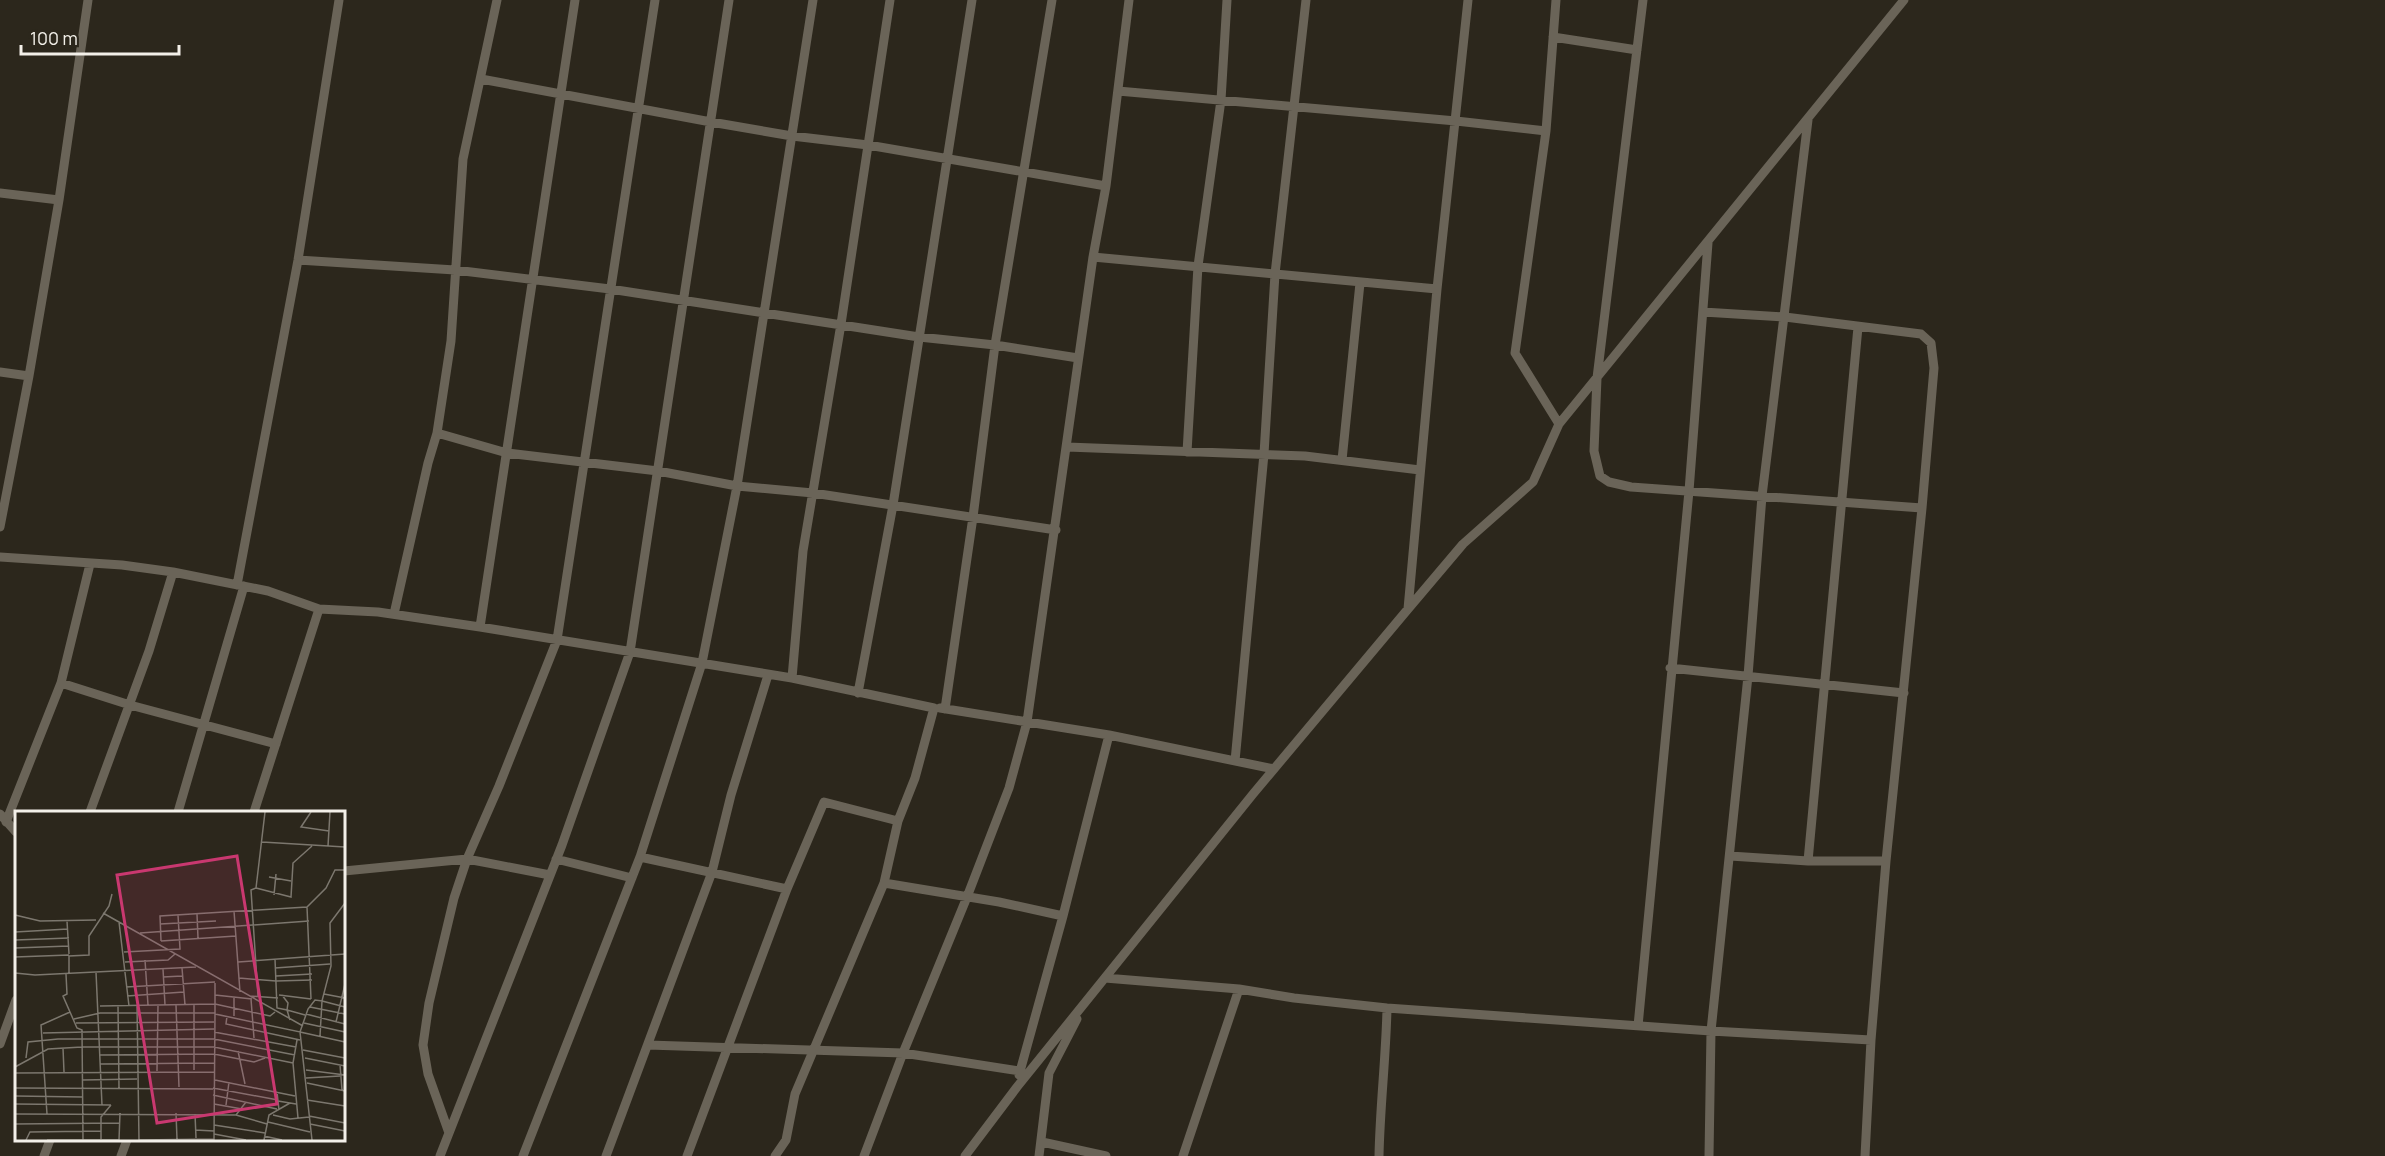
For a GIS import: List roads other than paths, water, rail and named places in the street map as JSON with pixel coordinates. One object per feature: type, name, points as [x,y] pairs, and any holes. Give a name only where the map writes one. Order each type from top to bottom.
[{"type":"street","points":[[0,527],[29,376],[88,0]]},
{"type":"street","points":[[179,811],[241,585],[298,260],[339,0]]},
{"type":"street","points":[[394,615],[428,463],[437,434],[451,341],[463,159],[496,0]]},
{"type":"street","points":[[480,627],[575,0]]},
{"type":"street","points":[[449,1133],[428,1074],[423,1045],[429,1003],[454,898],[466,859],[499,786],[557,640],[655,0]]},
{"type":"street","points":[[440,1156],[550,875],[630,652],[729,0]]},
{"type":"street","points":[[523,1156],[640,857],[702,663],[737,486],[813,0]]},
{"type":"street","points":[[792,678],[803,551],[841,324],[890,0]]},
{"type":"street","points":[[858,693],[893,505],[972,0]]},
{"type":"street","points":[[945,709],[995,345],[1052,0]]},
{"type":"street","points":[[864,1156],[1009,788],[1027,722],[1056,530],[1078,358],[1106,186],[1130,0]]},
{"type":"street","points":[[1187,452],[1198,266],[1221,100],[1227,0]]},
{"type":"street","points":[[1234,760],[1264,454],[1275,274],[1306,0]]},
{"type":"street","points":[[1408,609],[1437,289],[1468,0]]},
{"type":"street","points":[[1556,0],[1546,131],[1515,353],[1559,424]]},
{"type":"street","points":[[1643,0],[1597,378],[1594,451],[1600,476],[1609,482],[1631,487],[1922,508]]},
{"type":"street","points":[[965,1156],[1017,1087],[1274,769],[1408,609],[1463,544],[1533,482],[1559,424],[1904,0]]},
{"type":"street","points":[[1553,37],[1637,50]]},
{"type":"street","points":[[481,80],[792,136],[868,145],[1106,186]]},
{"type":"street","points":[[1118,91],[1546,131]]},
{"type":"street","points":[[1709,1156],[1711,1031],[1731,856],[1762,496],[1808,120]]},
{"type":"street","points":[[0,193],[58,200]]},
{"type":"street","points":[[1638,1026],[1670,668],[1689,491],[1708,243]]},
{"type":"street","points":[[1093,257],[1437,289]]},
{"type":"street","points":[[298,260],[455,270],[610,289],[1078,358]]},
{"type":"street","points":[[1342,460],[1360,282]]},
{"type":"street","points":[[1703,312],[1785,317],[1921,334],[1931,343],[1934,368],[1886,861],[1871,1040],[1865,1156]]},
{"type":"street","points":[[1808,861],[1858,327]]},
{"type":"street","points":[[0,372],[29,376]]},
{"type":"street","points":[[437,434],[507,453],[584,464],[658,471],[737,486],[813,493],[1056,530]]},
{"type":"street","points":[[1067,447],[1264,454],[1342,460],[1420,470]]},
{"type":"street","points":[[0,557],[122,565],[174,572],[268,591],[319,609],[394,615],[480,627],[792,678],[934,708],[1109,735],[1274,769]]},
{"type":"street","points":[[15,831],[3,818],[61,683],[90,564]]},
{"type":"street","points":[[91,811],[130,705],[174,572]]},
{"type":"street","points":[[255,811],[319,609]]},
{"type":"street","points":[[1670,668],[1904,693]]},
{"type":"street","points":[[606,1156],[712,872],[731,795],[768,675]]},
{"type":"street","points":[[61,683],[130,705],[276,744]]},
{"type":"street","points":[[775,1156],[786,1140],[795,1094],[884,883],[898,821],[915,778],[934,708]]},
{"type":"street","points":[[1017,1087],[1109,735]]},
{"type":"street","points":[[687,1156],[787,889],[824,802],[898,821]]},
{"type":"street","points":[[1731,856],[1808,861],[1886,861]]},
{"type":"street","points":[[640,857],[787,889]]},
{"type":"street","points":[[345,871],[393,864],[466,859],[550,875]]},
{"type":"street","points":[[556,859],[632,878]]},
{"type":"street","points":[[884,883],[1063,916]]},
{"type":"street","points":[[1105,978],[1239,988],[1294,998],[1387,1008],[1871,1040]]},
{"type":"street","points":[[1183,1156],[1239,988]]},
{"type":"street","points":[[1039,1156],[1049,1073],[1088,999]]},
{"type":"street","points":[[0,1044],[15,1003]]},
{"type":"street","points":[[1379,1156],[1387,1008]]},
{"type":"street","points":[[648,1045],[903,1053],[1020,1071]]},
{"type":"street","points":[[44,1156],[50,1141]]},
{"type":"street","points":[[121,1156],[127,1141]]},
{"type":"street","points":[[1042,1142],[1106,1156]]}]
